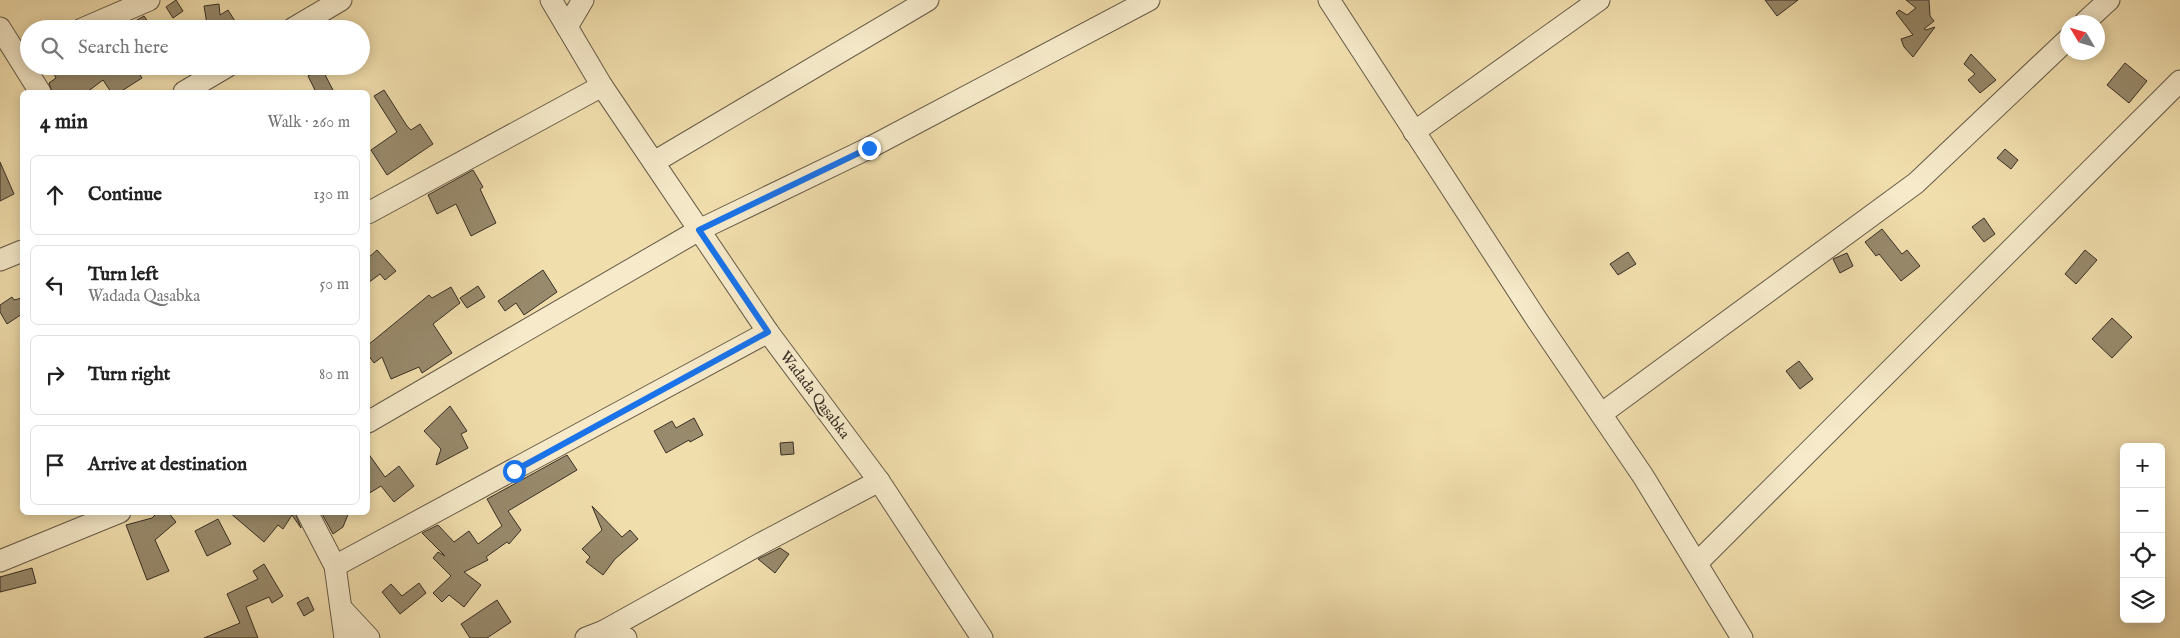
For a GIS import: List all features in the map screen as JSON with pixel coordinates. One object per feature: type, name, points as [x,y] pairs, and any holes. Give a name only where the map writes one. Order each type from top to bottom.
[{"type":"street","points":[[103,20],[149,0]]},
{"type":"street","points":[[307,20],[341,0]]},
{"type":"street","name":"Wadada Qasabka","points":[[551,0],[602,86],[699,230],[768,332],[879,481],[982,638]]},
{"type":"street","points":[[567,27],[583,0]]},
{"type":"street","points":[[654,162],[928,0]]},
{"type":"street","points":[[370,421],[699,230],[869,148],[1149,0]]},
{"type":"street","points":[[1329,0],[1414,132],[1643,476],[1742,638]]},
{"type":"street","points":[[1414,132],[1599,0]]},
{"type":"street","points":[[2093,15],[2109,0]]},
{"type":"street","points":[[0,28],[20,51]]},
{"type":"street","points":[[1601,414],[1916,183],[2060,47]]},
{"type":"street","points":[[32,75],[39,90]]},
{"type":"street","points":[[187,90],[213,75]]},
{"type":"street","points":[[1697,563],[2180,81]]},
{"type":"street","points":[[370,212],[602,86]]},
{"type":"street","points":[[0,260],[20,252]]},
{"type":"street","points":[[335,566],[768,332]]},
{"type":"street","points":[[595,634],[879,481]]},
{"type":"street","points":[[0,561],[113,515]]},
{"type":"street","points":[[309,515],[335,566],[345,638]]},
{"type":"street","points":[[342,609],[369,638]]},
{"type":"street","points":[[595,634],[626,638]]},
{"type":"building","points":[[176,0],[183,11],[173,18],[166,7]]},
{"type":"building","points":[[1765,0],[1798,0],[1777,16]]},
{"type":"building","points":[[1906,0],[1929,0],[1930,16],[1934,21],[1924,29],[1935,27],[1913,57],[1904,47],[1901,39],[1913,35],[1896,13],[1899,10],[1907,15],[1916,8]]},
{"type":"building","points":[[219,4],[220,15],[228,10],[234,20],[206,20],[204,6]]},
{"type":"building","points":[[144,16],[147,20],[137,20]]},
{"type":"building","points":[[1971,54],[1996,80],[1980,93],[1968,80],[1975,74],[1964,64]]},
{"type":"building","points":[[2125,63],[2147,81],[2129,103],[2107,85]]},
{"type":"building","points":[[54,75],[140,75],[142,78],[123,90],[110,90],[103,80],[90,90],[51,90],[49,83],[56,78]]},
{"type":"building","points":[[325,75],[333,90],[315,90],[308,76]]},
{"type":"building","points":[[384,90],[407,126],[411,130],[420,124],[433,144],[387,175],[371,150],[397,132],[374,96]]},
{"type":"building","points":[[2005,149],[2018,160],[2011,169],[1997,158]]},
{"type":"building","points":[[0,162],[14,194],[0,201]]},
{"type":"building","points":[[473,170],[483,187],[480,189],[496,223],[471,236],[456,204],[437,214],[428,195]]},
{"type":"building","points":[[1984,218],[1995,234],[1984,242],[1972,227]]},
{"type":"building","points":[[1882,229],[1902,254],[1907,250],[1920,266],[1901,281],[1879,254],[1876,256],[1865,242]]},
{"type":"building","points":[[377,250],[396,271],[385,280],[380,274],[370,282],[370,256]]},
{"type":"building","points":[[2085,250],[2097,260],[2076,284],[2065,274]]},
{"type":"building","points":[[1628,252],[1636,264],[1618,275],[1610,264]]},
{"type":"building","points":[[1847,253],[1853,266],[1840,273],[1833,259]]},
{"type":"building","points":[[543,270],[557,292],[524,315],[516,303],[505,311],[498,301]]},
{"type":"building","points":[[478,286],[485,297],[467,308],[460,298]]},
{"type":"building","points":[[451,287],[460,303],[433,324],[452,353],[422,373],[419,367],[391,379],[382,357],[374,363],[370,358],[370,343],[429,295],[432,298]]},
{"type":"building","points":[[12,297],[14,300],[20,298],[20,315],[7,324],[0,312],[0,305]]},
{"type":"building","points":[[2112,318],[2132,337],[2112,358],[2092,339]]},
{"type":"building","points":[[1799,361],[1813,379],[1800,389],[1786,371]]},
{"type":"building","points":[[450,406],[467,431],[461,434],[468,448],[436,465],[441,449],[424,431]]},
{"type":"building","points":[[694,418],[703,435],[690,442],[689,440],[666,453],[654,431],[672,421],[676,428]]},
{"type":"building","points":[[793,442],[794,454],[781,455],[780,443]]},
{"type":"building","points":[[567,455],[577,470],[508,511],[521,530],[509,544],[507,542],[486,557],[488,560],[464,572],[481,585],[464,607],[449,595],[442,602],[433,593],[451,576],[433,558],[438,552],[445,556],[422,533],[438,525],[454,542],[469,531],[478,544],[502,526],[487,499]]},
{"type":"building","points":[[370,456],[385,477],[399,466],[414,486],[394,502],[381,486],[370,493]]},
{"type":"building","points":[[592,506],[622,537],[630,530],[638,539],[615,559],[603,575],[586,562],[590,557],[582,549],[602,530]]},
{"type":"building","points":[[155,515],[170,515],[176,522],[155,540],[169,571],[147,580],[126,525],[152,518]]},
{"type":"building","points":[[232,515],[292,515],[283,529],[278,525],[264,542]]},
{"type":"building","points":[[292,515],[296,515],[301,528]]},
{"type":"building","points":[[323,515],[348,515],[343,527],[333,534]]},
{"type":"building","points":[[218,519],[231,544],[207,556],[195,531]]},
{"type":"building","points":[[780,548],[789,554],[775,573],[758,559]]},
{"type":"building","points":[[264,564],[283,596],[272,603],[269,597],[246,607],[258,638],[204,638],[240,623],[227,594],[258,579],[253,571]]},
{"type":"building","points":[[32,568],[36,583],[0,592],[0,577]]},
{"type":"building","points":[[419,583],[426,593],[400,614],[382,592],[391,584],[402,596]]},
{"type":"building","points":[[308,597],[314,610],[304,616],[297,603]]},
{"type":"building","points":[[497,600],[511,622],[487,638],[470,638],[461,624]]},
{"type":"route","points":[[514,471],[768,332],[699,230],[869,148]]}]
